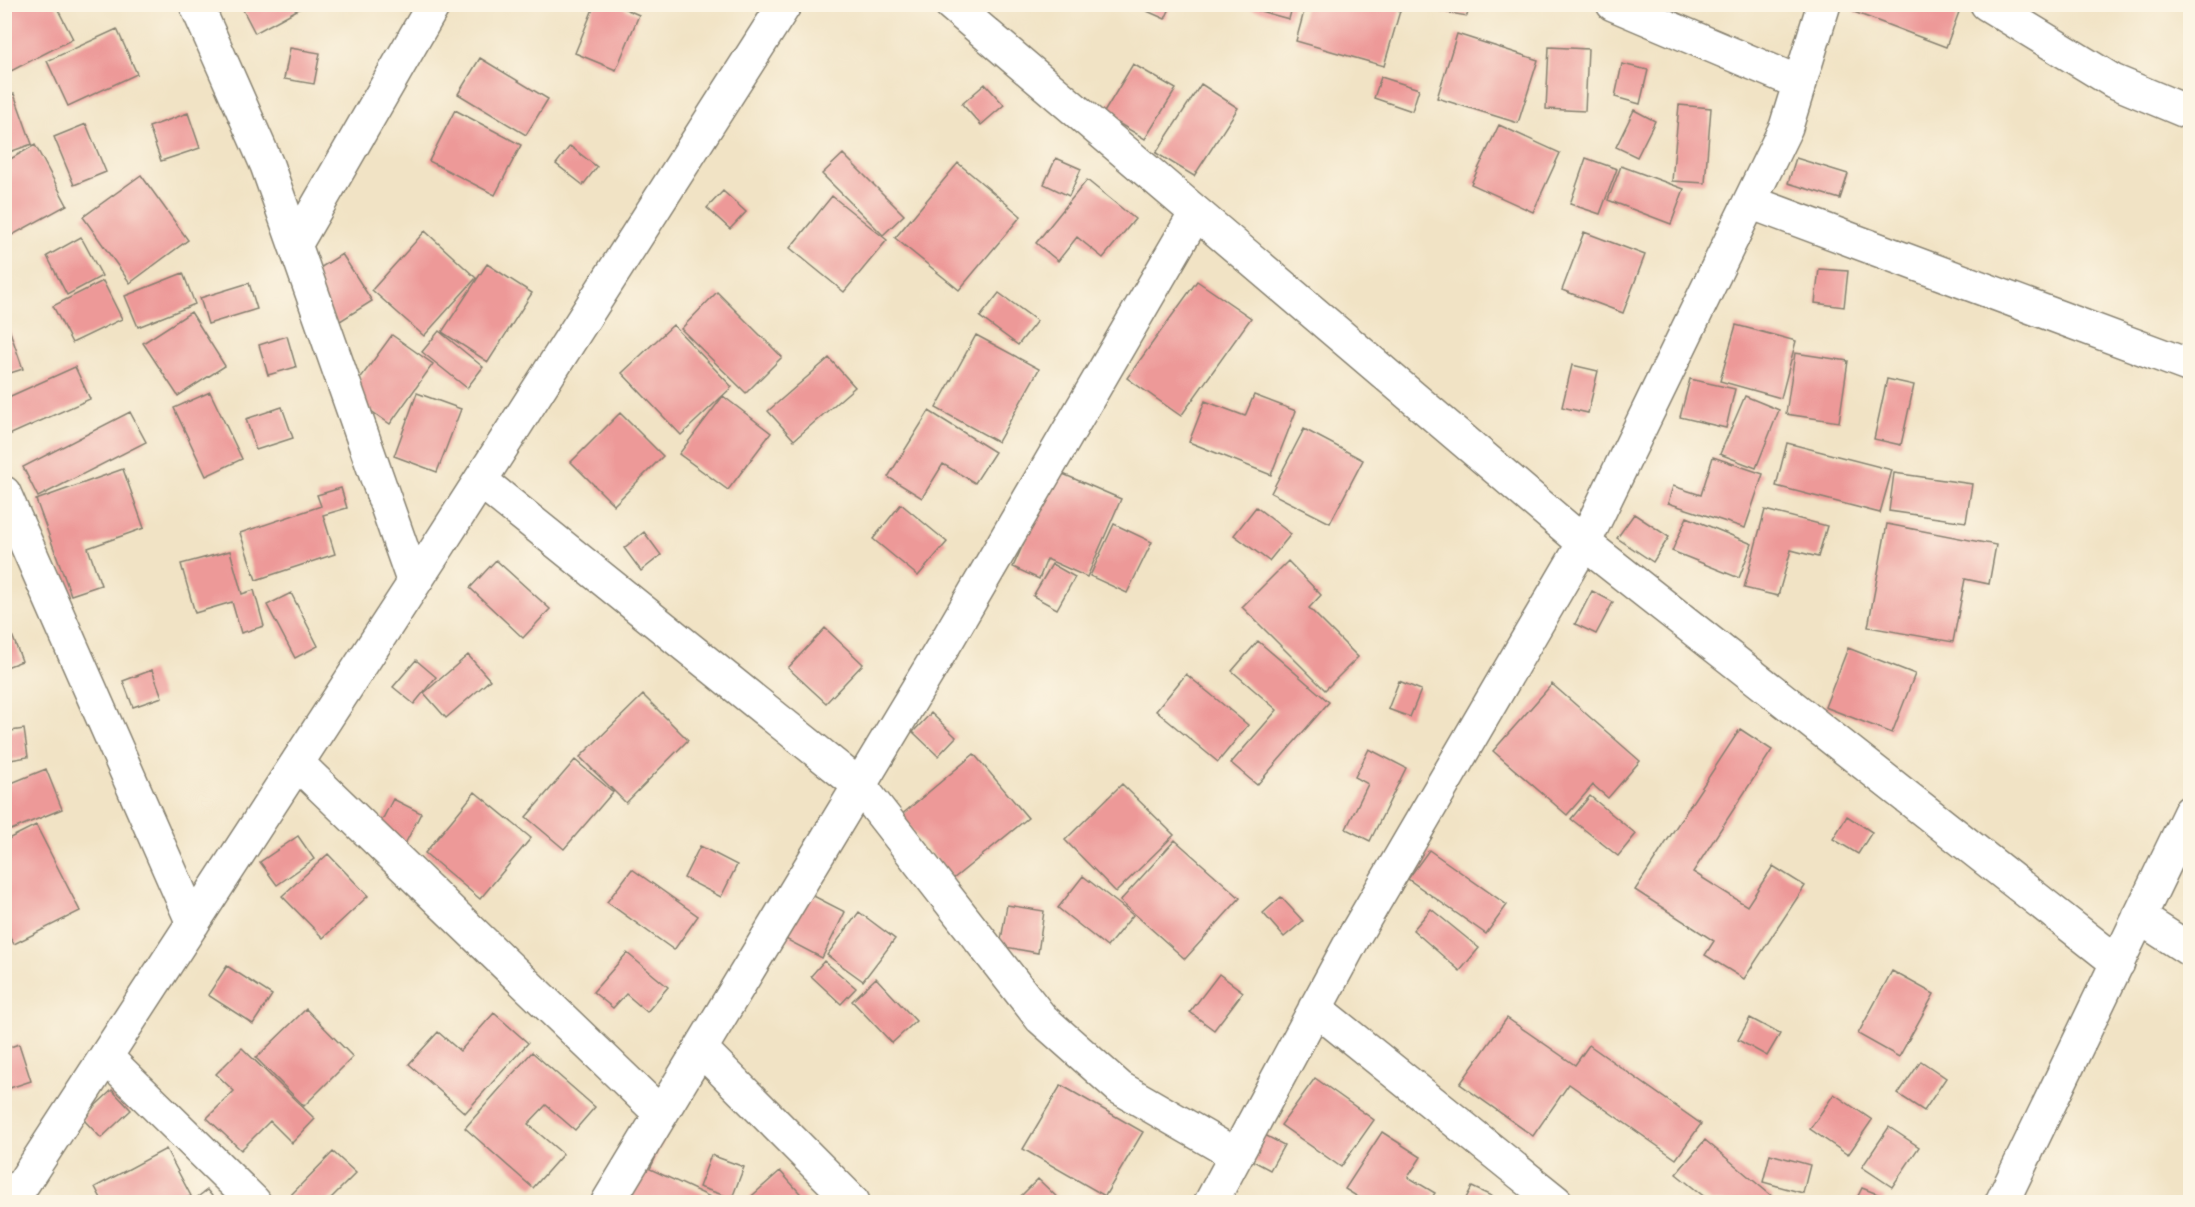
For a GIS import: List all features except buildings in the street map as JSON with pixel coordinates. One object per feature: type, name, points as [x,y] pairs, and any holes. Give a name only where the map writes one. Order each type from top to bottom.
[{"type":"street","points":[[196,4],[267,165],[414,584]]},
{"type":"street","points":[[295,245],[434,4]]},
{"type":"street","points":[[10,1191],[106,1058],[481,481],[785,4]]},
{"type":"street","points":[[951,4],[1584,543],[2118,963]]},
{"type":"street","points":[[1613,4],[1800,83]]},
{"type":"street","points":[[1211,1203],[1354,935],[1584,543],[1786,127],[1824,4]]},
{"type":"street","points":[[1987,4],[2114,81],[2190,113]]},
{"type":"street","points":[[1750,202],[2190,366]]},
{"type":"street","points":[[608,1203],[950,637],[1196,213]]},
{"type":"street","points":[[481,481],[860,786],[1041,1018],[1120,1088],[1236,1155]]},
{"type":"street","points":[[4,493],[193,923]]},
{"type":"street","points":[[297,763],[661,1114]]},
{"type":"street","points":[[2002,1203],[2190,812]]},
{"type":"street","points":[[2139,917],[2190,950]]},
{"type":"street","points":[[1315,1008],[1556,1203]]},
{"type":"street","points":[[700,1049],[853,1203]]},
{"type":"street","points":[[106,1058],[254,1203]]}]
